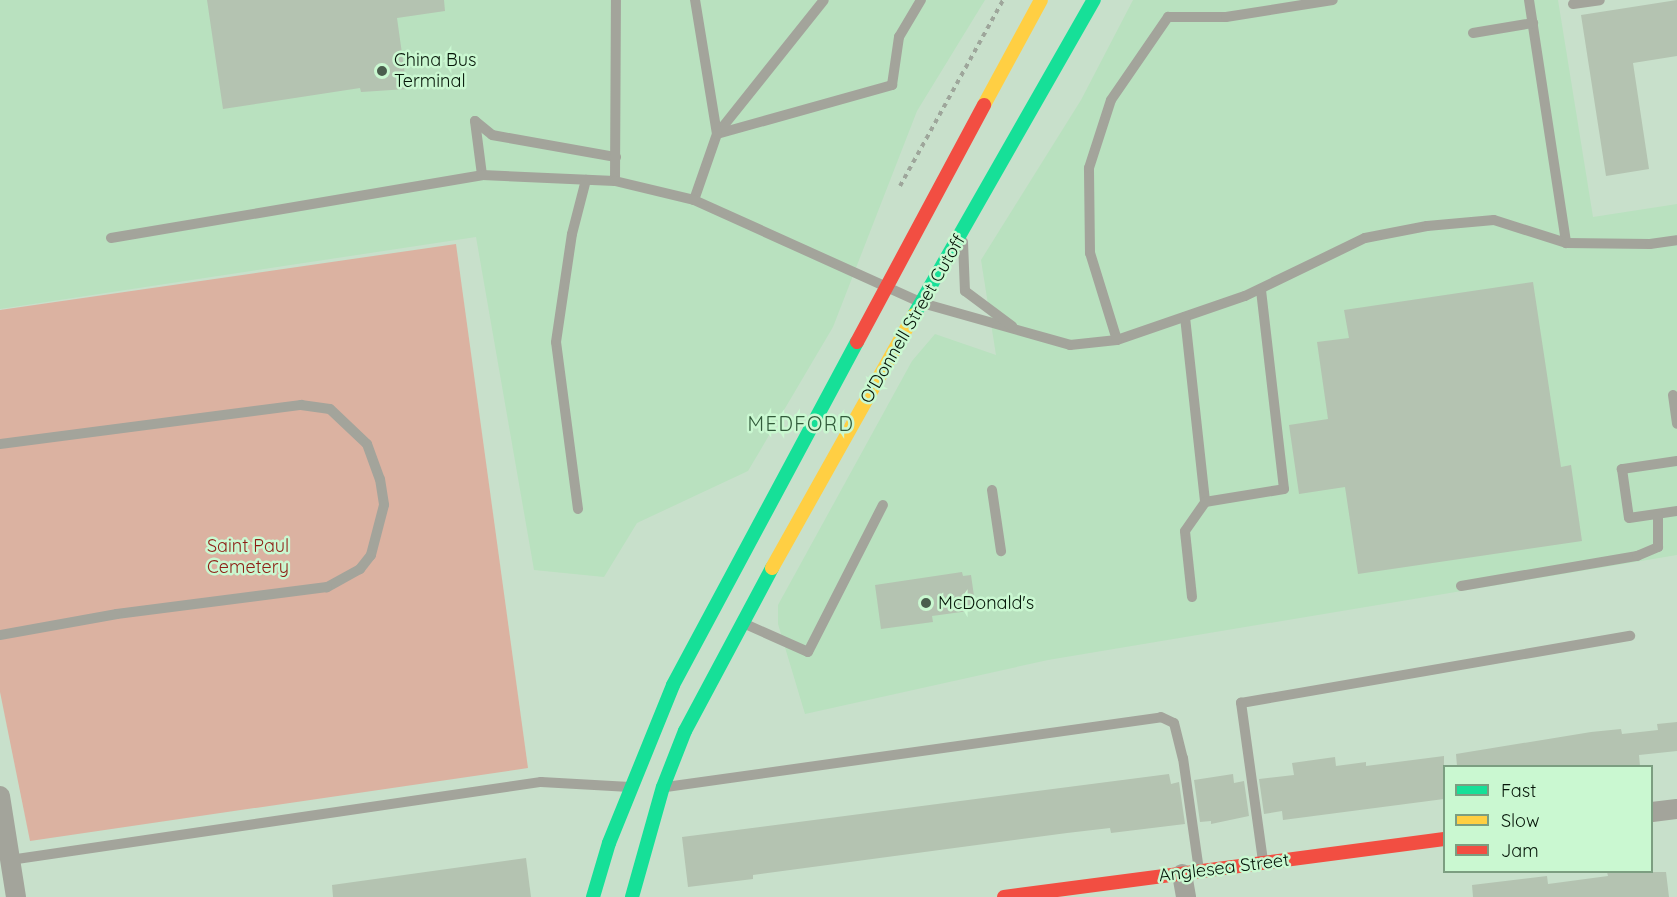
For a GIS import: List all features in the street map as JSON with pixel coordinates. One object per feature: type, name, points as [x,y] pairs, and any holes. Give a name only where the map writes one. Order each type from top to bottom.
[{"type":"main road","name":"O'Donnell Street Cutoff","points":[[593,897],[630,787],[678,675],[1041,0]]},
{"type":"main road","name":"O'Donnell Street Cutoff","points":[[632,897],[663,788],[685,731],[743,622],[1094,0]]},
{"type":"main road","name":"Anglesea Street","points":[[1004,897],[1443,840]]},
{"type":"street","points":[[0,796],[15,897]]},
{"type":"street","points":[[1653,812],[1677,809]]},
{"type":"street","points":[[1186,897],[1190,873]]},
{"type":"lane","points":[[615,181],[616,0]]},
{"type":"lane","points":[[695,0],[717,134]]},
{"type":"lane","points":[[694,200],[717,134],[825,0]]},
{"type":"lane","points":[[717,134],[892,85],[899,37],[921,0]]},
{"type":"lane","points":[[1117,340],[1090,253],[1089,168],[1111,99],[1168,17],[1226,17],[1333,0]]},
{"type":"lane","points":[[1529,0],[1566,243]]},
{"type":"lane","points":[[1573,4],[1600,0]]},
{"type":"lane","points":[[1473,33],[1533,23]]},
{"type":"lane","points":[[482,175],[475,121],[492,135],[616,157]]},
{"type":"lane","points":[[111,238],[482,175],[615,181],[694,200],[922,303],[1070,345],[1117,340],[1261,289],[1365,238],[1427,226],[1494,220],[1566,243],[1650,244],[1677,240]]},
{"type":"lane","points":[[578,510],[556,342],[572,234],[586,180]]},
{"type":"lane","points":[[962,234],[966,291],[1019,332]]},
{"type":"lane","points":[[1205,502],[1284,489],[1261,289]]},
{"type":"lane","points":[[1185,317],[1205,502],[1185,531],[1192,597]]},
{"type":"lane","points":[[1672,395],[1677,424]]},
{"type":"lane","points":[[0,444],[301,405],[330,409],[367,444],[380,479],[384,505],[370,555],[360,569],[327,587],[117,614],[0,635]]},
{"type":"lane","points":[[1677,461],[1622,469],[1629,518],[1677,511]]},
{"type":"lane","points":[[992,490],[1001,550]]},
{"type":"lane","points":[[743,622],[807,652],[883,505]]},
{"type":"lane","points":[[1461,586],[1637,556],[1658,547],[1658,514]]},
{"type":"lane","points":[[1263,863],[1241,703],[1630,636]]},
{"type":"lane","points":[[663,788],[1161,717],[1174,723],[1183,758],[1190,873]]},
{"type":"lane","points":[[10,860],[541,782],[630,787]]},
{"type":"path","points":[[900,186],[1003,0]]},
{"type":"shaded area","points":[[0,0],[985,0],[917,111],[833,327],[748,471],[637,523],[604,577],[534,570],[476,237],[0,309]]},
{"type":"shaded area","points":[[1133,0],[1558,0],[1593,217],[1677,204],[1677,555],[1048,660],[805,714],[778,624],[778,605],[912,361],[935,334],[996,355],[981,260],[1081,100]]},
{"type":"green space","name":"Saint Paul Cemetery","points":[[456,244],[528,768],[30,841],[0,692],[0,310]]},
{"type":"building","points":[[207,0],[444,0],[445,11],[397,18],[407,89],[361,92],[360,88],[223,109]]},
{"type":"building","points":[[1677,0],[1677,56],[1633,63],[1649,169],[1606,176],[1581,15]]},
{"type":"building","points":[[1533,282],[1561,467],[1571,465],[1582,541],[1358,574],[1345,487],[1299,494],[1289,425],[1328,419],[1317,342],[1349,338],[1344,310]]},
{"type":"building","name":"McDonald's","points":[[962,572],[963,576],[971,575],[976,610],[932,616],[933,622],[881,629],[875,585]]},
{"type":"building","points":[[1677,722],[1677,751],[1639,755],[1640,765],[1457,765],[1456,754],[1591,732],[1621,729],[1622,734],[1658,730],[1657,724]]},
{"type":"building","points":[[1444,756],[1443,799],[1283,820],[1282,811],[1264,814],[1259,779],[1294,775],[1292,763],[1335,757],[1336,766],[1366,762],[1366,766]]},
{"type":"building","points":[[1169,774],[1171,784],[1179,782],[1185,824],[1111,833],[1110,828],[1067,833],[753,875],[753,879],[688,887],[682,837]]},
{"type":"building","points":[[1233,774],[1234,783],[1244,781],[1249,816],[1211,824],[1211,821],[1200,822],[1194,780]]},
{"type":"building","points":[[526,858],[531,897],[333,897],[332,885]]},
{"type":"building","points":[[1666,872],[1669,897],[1473,897],[1472,885],[1547,876],[1548,884],[1608,876],[1607,873]]},
{"type":"traffic: fast","points":[[914,315],[1094,0]]},
{"type":"traffic: fast","points":[[593,897],[609,843],[673,685],[857,342]]},
{"type":"traffic: fast","points":[[632,897],[663,787],[685,731],[772,568]]},
{"type":"traffic: slow","points":[[984,105],[1041,0]]},
{"type":"traffic: slow","points":[[772,568],[914,315]]},
{"type":"traffic: jam","points":[[857,342],[984,105]]},
{"type":"traffic: jam","points":[[1004,897],[1443,839]]},
{"type":"place","name":"China Bus Terminal","points":[[382,71]]},
{"type":"place","name":"McDonald's","points":[[926,603]]},
{"type":"district","name":"MEDFORD","points":[[801,423]]}]
